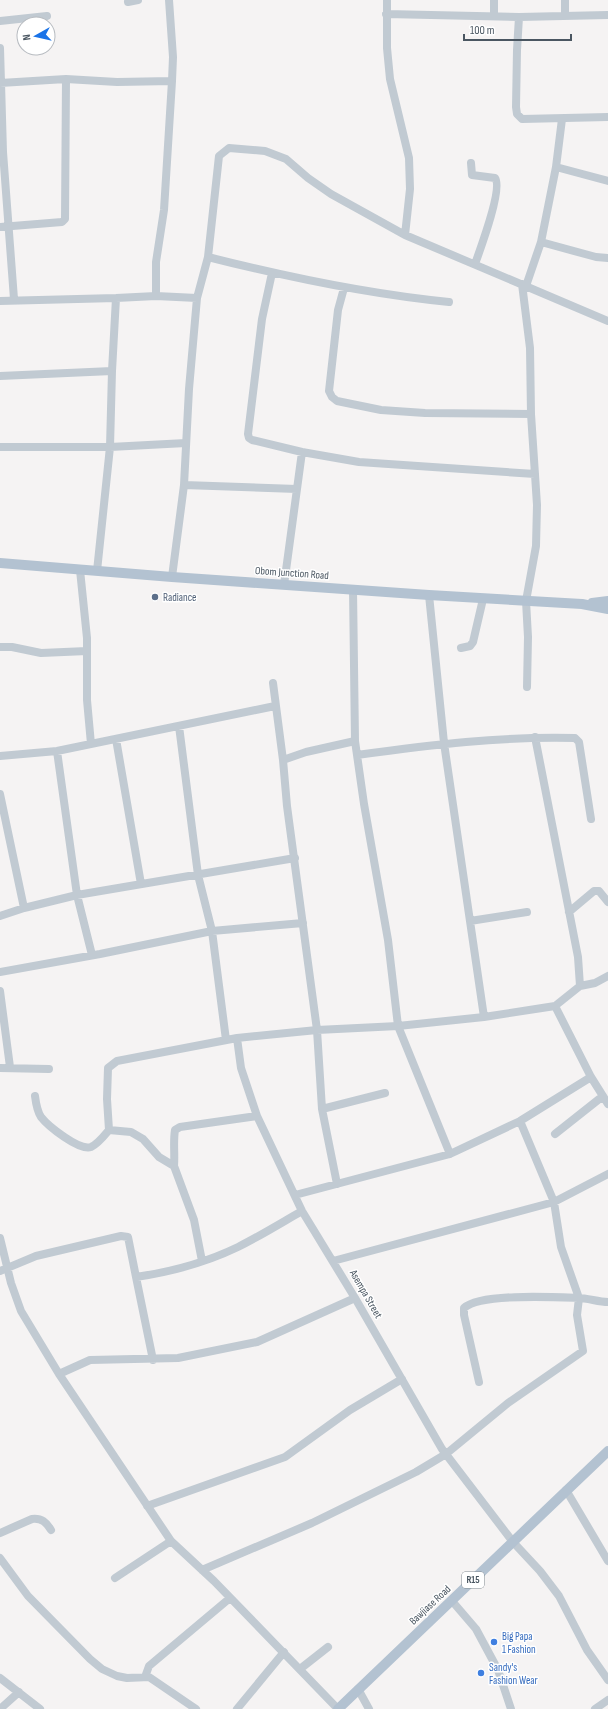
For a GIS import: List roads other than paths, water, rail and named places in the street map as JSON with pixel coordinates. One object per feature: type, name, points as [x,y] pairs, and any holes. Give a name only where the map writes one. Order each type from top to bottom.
[{"type":"main road","name":"Obom Junction Road","points":[[0,563],[284,585],[483,599],[582,604],[608,609]]},
{"type":"main road","name":"Obom Junction Road","points":[[582,604],[608,601]]},
{"type":"main road","name":"Bawjiase Road","points":[[338,1709],[608,1451]]},
{"type":"street","points":[[128,2],[138,0]]},
{"type":"street","points":[[156,296],[156,262],[164,210],[172,81],[173,58],[169,0]]},
{"type":"street","points":[[387,0],[386,14],[390,79],[409,158],[410,189],[405,235]]},
{"type":"street","points":[[494,0],[494,15]]},
{"type":"street","points":[[565,0],[565,15]]},
{"type":"street","points":[[386,14],[494,15],[519,17],[608,15]]},
{"type":"street","points":[[519,17],[517,114],[522,119],[608,117]]},
{"type":"street","points":[[0,21],[16,19]]},
{"type":"street","points":[[0,48],[4,152],[14,299]]},
{"type":"street","points":[[1,83],[66,79],[117,82],[172,81]]},
{"type":"street","points":[[0,227],[62,222],[65,219],[66,79]]},
{"type":"street","points":[[527,687],[528,637],[526,601],[536,546],[536,505],[531,414],[530,348],[524,285],[541,242],[556,167],[562,119]]},
{"type":"street","points":[[172,577],[184,485],[197,298],[208,257],[219,156],[229,148],[264,151],[286,159],[308,178],[331,194],[405,235],[608,321]]},
{"type":"street","points":[[471,163],[472,175],[496,178],[498,182],[492,213],[475,264]]},
{"type":"street","points":[[556,167],[608,182]]},
{"type":"street","points":[[541,242],[596,257],[608,258]]},
{"type":"street","points":[[208,257],[272,273],[344,288],[449,302]]},
{"type":"street","points":[[272,273],[262,319],[248,434],[249,438],[302,452],[359,462],[535,474]]},
{"type":"street","points":[[344,288],[338,310],[329,391],[332,397],[337,401],[381,410],[424,413],[531,414]]},
{"type":"street","points":[[0,301],[14,299],[156,296],[197,298]]},
{"type":"street","points":[[97,571],[110,447],[116,298]]},
{"type":"street","points":[[0,376],[112,371]]},
{"type":"street","points":[[0,447],[110,447],[186,443]]},
{"type":"street","points":[[284,585],[302,452]]},
{"type":"street","points":[[184,485],[297,489]]},
{"type":"street","points":[[80,570],[87,638],[87,700],[90,744]]},
{"type":"street","points":[[353,589],[355,741],[388,940],[398,1026],[450,1154]]},
{"type":"street","points":[[429,595],[444,743],[484,1017]]},
{"type":"street","points":[[461,648],[470,646],[473,642],[483,599]]},
{"type":"street","points":[[0,647],[12,647],[41,652],[87,651]]},
{"type":"street","points":[[273,683],[317,1030],[322,1109],[337,1184]]},
{"type":"street","points":[[0,756],[57,751],[275,706]]},
{"type":"street","points":[[179,726],[198,875],[212,931],[226,1040]]},
{"type":"street","points":[[357,755],[444,743],[535,737],[576,738],[579,742],[591,820]]},
{"type":"street","points":[[535,737],[578,956],[580,986]]},
{"type":"street","points":[[116,739],[141,884]]},
{"type":"street","points":[[283,760],[306,752],[355,741]]},
{"type":"street","points":[[57,751],[77,895],[92,955]]},
{"type":"street","points":[[0,794],[24,908]]},
{"type":"street","points":[[0,916],[24,908],[77,895],[295,858]]},
{"type":"street","points":[[569,912],[594,891],[599,891],[608,902]]},
{"type":"street","points":[[470,921],[527,912]]},
{"type":"street","points":[[0,972],[212,931],[303,923]]},
{"type":"street","points":[[35,1096],[36,1108],[41,1117],[52,1128],[75,1144],[84,1148],[91,1147],[109,1130],[107,1099],[108,1068],[117,1061],[237,1038],[317,1030],[398,1026],[484,1017],[555,1006],[580,986],[595,983],[608,976]]},
{"type":"street","points":[[0,991],[10,1067]]},
{"type":"street","points":[[555,1006],[590,1077],[608,1104]]},
{"type":"street","name":"Asempa Street","points":[[237,1038],[241,1068],[257,1116],[302,1211],[355,1298],[446,1454],[513,1542],[540,1571],[559,1596],[587,1650],[608,1680]]},
{"type":"street","points":[[0,1068],[10,1067],[49,1069]]},
{"type":"street","points":[[295,1195],[450,1154],[520,1121],[590,1077]]},
{"type":"street","points":[[322,1109],[385,1093]]},
{"type":"street","points":[[555,1134],[603,1096]]},
{"type":"street","points":[[202,1261],[194,1220],[174,1166],[175,1130],[180,1127],[257,1116]]},
{"type":"street","points":[[202,1570],[312,1523],[416,1472],[446,1454],[508,1403],[583,1351],[577,1315],[579,1298],[561,1247],[554,1202],[520,1121]]},
{"type":"street","points":[[109,1130],[131,1132],[143,1139],[158,1157],[174,1166]]},
{"type":"street","points":[[333,1261],[554,1202],[608,1174]]},
{"type":"street","points":[[136,1277],[164,1272],[202,1261],[237,1247],[302,1211]]},
{"type":"street","points":[[4,1269],[36,1256],[121,1236],[128,1237],[153,1360]]},
{"type":"street","points":[[0,1238],[4,1269],[11,1283],[21,1311],[59,1374],[171,1541],[284,1652],[338,1709]]},
{"type":"street","points":[[480,1382],[464,1316],[464,1308],[469,1303],[512,1297],[579,1298],[608,1302]]},
{"type":"street","points":[[59,1374],[90,1360],[153,1360],[178,1358],[257,1342],[355,1298]]},
{"type":"street","points":[[147,1506],[285,1457],[350,1410],[402,1380]]},
{"type":"street","points":[[566,1490],[608,1561]]},
{"type":"street","points":[[0,1534],[32,1519],[38,1518],[45,1521],[51,1530]]},
{"type":"street","points":[[115,1578],[171,1541]]},
{"type":"street","points":[[0,1558],[28,1596],[90,1659],[102,1669],[117,1676],[127,1678],[149,1677],[196,1709]]},
{"type":"street","points":[[145,1677],[149,1666],[230,1598]]},
{"type":"street","points":[[452,1601],[476,1629],[498,1670],[511,1709]]},
{"type":"street","points":[[300,1669],[328,1647]]},
{"type":"street","points":[[237,1709],[284,1652]]},
{"type":"street","points":[[0,1678],[40,1709]]},
{"type":"street","points":[[358,1690],[369,1709]]},
{"type":"street","points":[[0,1709],[18,1692]]},
{"type":"street","points":[[595,1709],[608,1700]]},
{"type":"place","name":"Radiance","points":[[155,597]]},
{"type":"place","name":"Big Papa 1 Fashion","points":[[494,1642]]},
{"type":"place","name":"Sandy's Fashion Wear","points":[[481,1673]]}]
